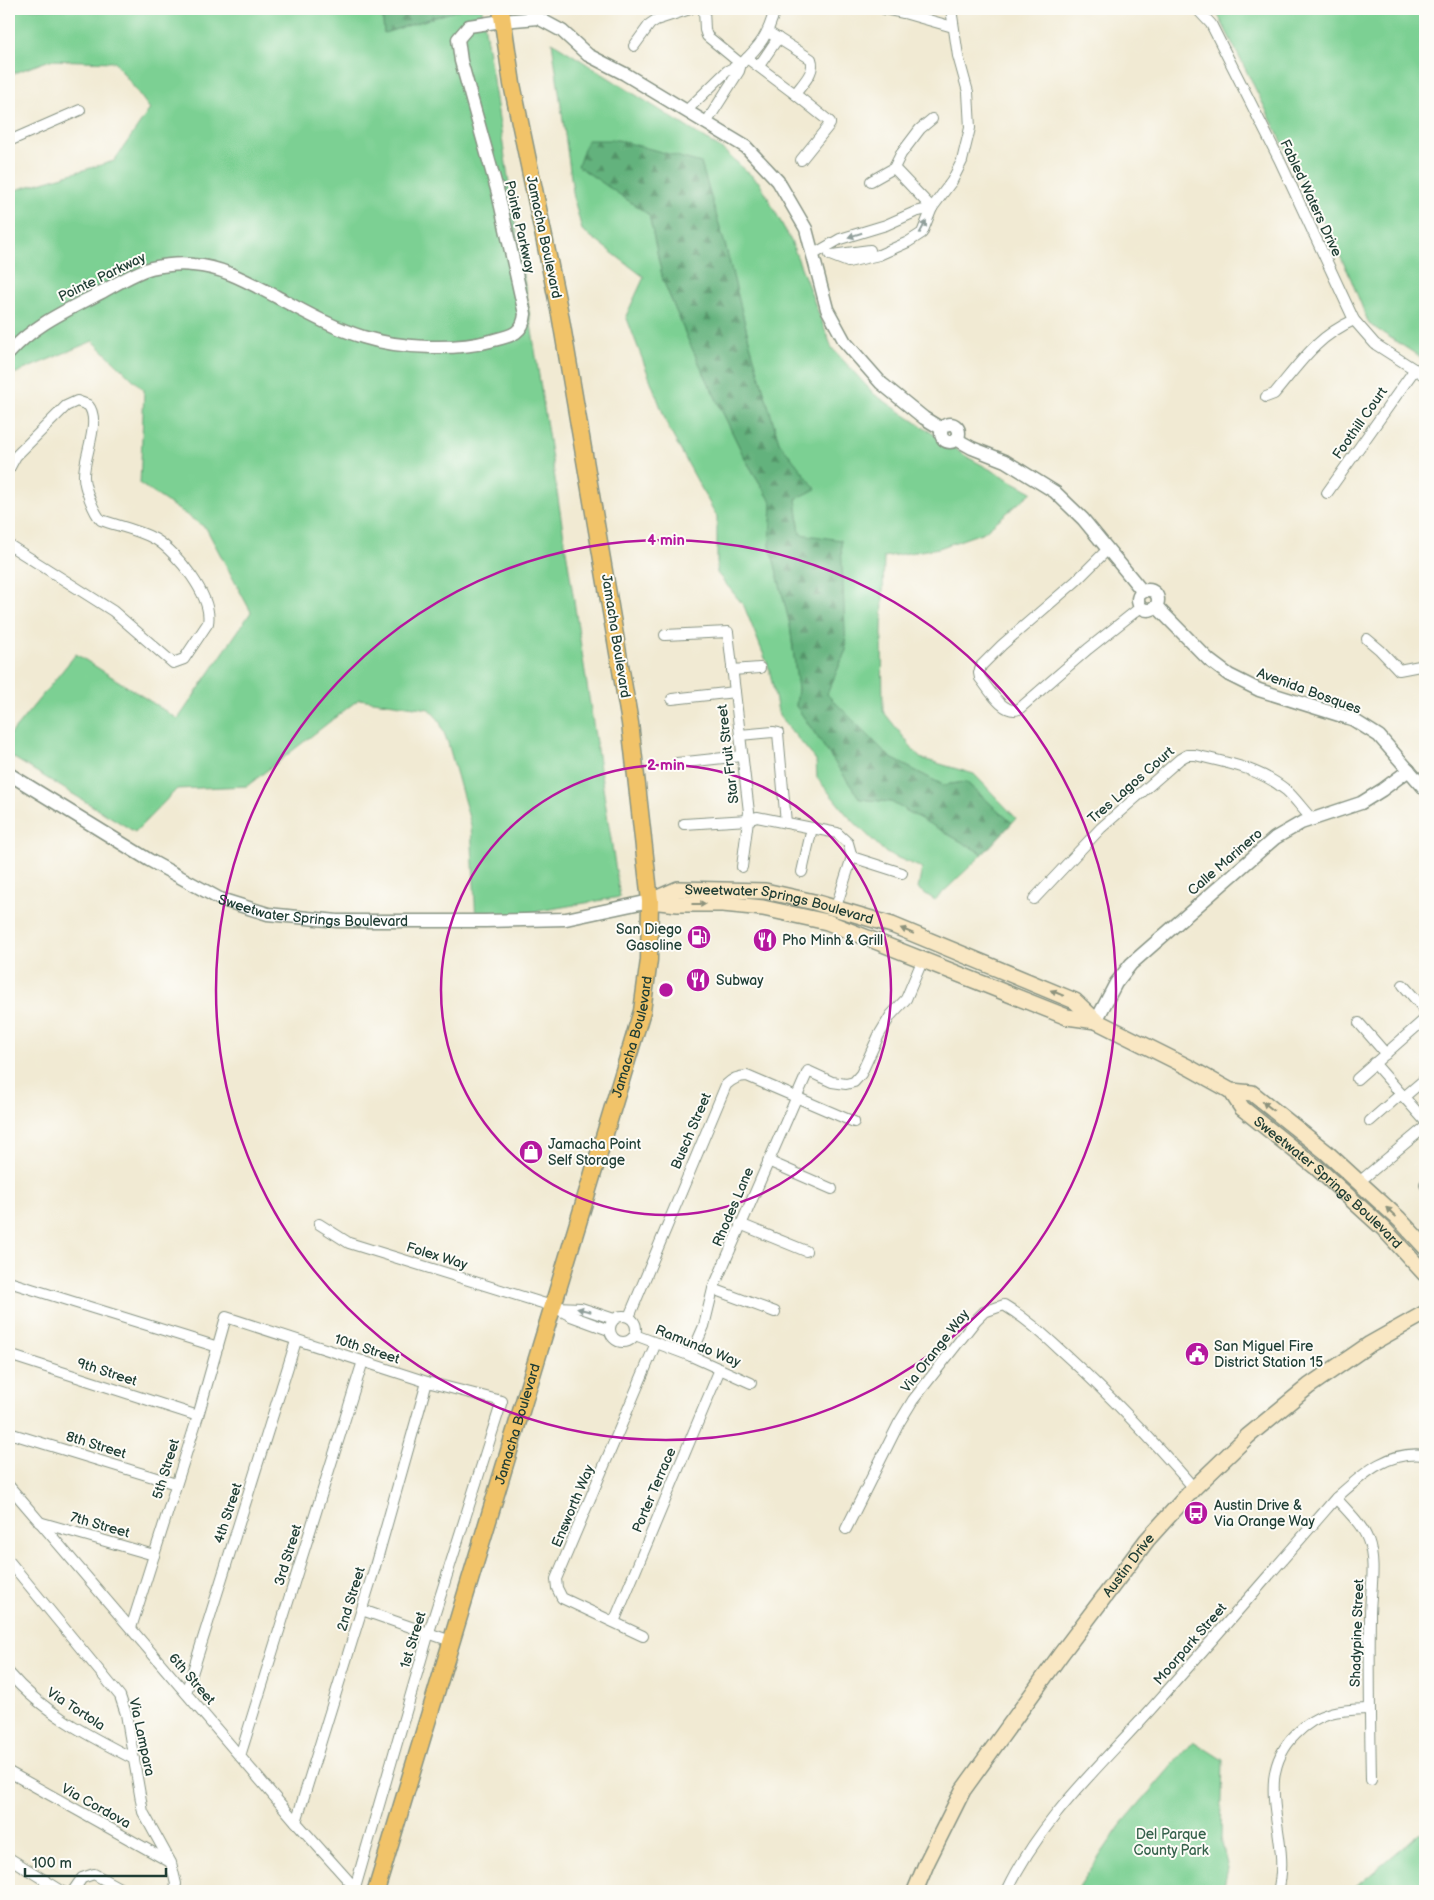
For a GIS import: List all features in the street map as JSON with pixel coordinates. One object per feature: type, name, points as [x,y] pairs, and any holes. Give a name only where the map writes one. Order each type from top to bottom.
[{"type":"main road","name":"Jamacha Boulevard","points":[[376,1891],[642,1011],[649,960],[650,902],[630,722],[602,549],[560,314],[512,84],[501,15]]},
{"type":"main road","name":"Sweetwater Springs Boulevard","points":[[650,902],[678,888],[736,889],[765,891],[836,908],[892,925],[1076,1000],[1096,1021]]},
{"type":"main road","name":"Sweetwater Springs Boulevard","points":[[650,902],[723,904],[770,909],[827,922],[1067,1017],[1096,1021],[1188,1067],[1231,1091],[1252,1093],[1326,1152],[1399,1219],[1425,1247]]},
{"type":"main road","points":[[770,909],[784,904],[826,912],[836,908]]},
{"type":"main road","points":[[923,959],[927,954],[939,955],[982,972],[1003,971]]},
{"type":"main road","name":"Sweetwater Springs Boulevard","points":[[1231,1091],[1242,1108],[1317,1168],[1383,1228],[1425,1274]]},
{"type":"main road","points":[[1317,1168],[1334,1172],[1346,1184],[1353,1187],[1359,1182]]},
{"type":"main road","name":"Austin Drive","points":[[915,1891],[927,1862],[963,1790],[1061,1654],[1147,1540],[1194,1488],[1248,1436],[1309,1386],[1370,1344],[1425,1313]]},
{"type":"street","points":[[634,46],[650,24],[662,17],[690,9]]},
{"type":"street","points":[[704,9],[707,36],[744,61],[759,66],[830,122],[802,160]]},
{"type":"street","points":[[706,123],[744,61],[768,32],[775,9]]},
{"type":"street","points":[[884,9],[904,11],[952,27]]},
{"type":"street","points":[[814,254],[830,255],[861,252],[908,242],[922,233],[932,208],[952,181],[962,161],[970,128],[968,92],[952,27],[951,9]]},
{"type":"street","name":"Fabled Waters Drive","points":[[1198,9],[1211,24],[1272,145],[1354,320],[1375,344],[1425,376]]},
{"type":"street","name":"Pointe Parkway","points":[[9,353],[40,324],[139,272],[178,264],[205,266],[229,273],[336,327],[364,338],[400,344],[448,348],[484,343],[519,331],[524,324],[525,314],[498,193],[461,61],[458,39],[469,26],[501,15],[538,18],[562,31],[588,55],[625,74],[746,147],[778,181],[806,229],[814,254]]},
{"type":"street","points":[[768,32],[811,60],[813,64],[811,72],[795,94]]},
{"type":"street","points":[[759,66],[778,38]]},
{"type":"street","points":[[686,111],[727,71],[744,61]]},
{"type":"street","points":[[716,82],[727,89]]},
{"type":"street","points":[[9,141],[80,110]]},
{"type":"street","points":[[871,181],[894,168],[901,154],[920,129],[932,119]]},
{"type":"street","points":[[894,168],[932,208]]},
{"type":"street","points":[[814,254],[840,239],[886,225],[915,212],[932,208]]},
{"type":"street","points":[[814,254],[827,309],[845,342],[881,383],[924,418],[942,429],[941,433],[945,440],[949,442],[956,439],[972,448],[1005,461],[1055,492],[1083,519],[1144,592]]},
{"type":"street","points":[[1266,396],[1274,394],[1317,342],[1340,326],[1354,320]]},
{"type":"street","name":"Foothill Court","points":[[1328,492],[1414,369]]},
{"type":"street","points":[[9,469],[16,456],[66,406],[77,401],[88,405],[94,416],[84,477],[96,515],[101,520],[153,538],[176,555],[203,597],[209,616],[208,623],[184,659],[173,663],[113,611],[9,545]]},
{"type":"street","points":[[1108,550],[981,666],[980,678],[1005,707],[1012,710],[1019,709],[1094,644],[1141,607]]},
{"type":"street","points":[[1148,590],[1155,594],[1158,602],[1156,606],[1148,610],[1141,607],[1138,599],[1148,590]]},
{"type":"street","name":"Avenida Bosques","points":[[1156,606],[1209,660],[1229,675],[1259,690],[1352,719],[1379,736],[1425,789]]},
{"type":"street","name":"Star Fruit Street","points":[[665,635],[728,632],[749,812],[748,820],[757,817],[837,833],[848,843],[852,856]]},
{"type":"street","points":[[1368,639],[1400,670],[1425,665]]},
{"type":"street","points":[[732,670],[760,668]]},
{"type":"street","points":[[672,699],[735,692]]},
{"type":"street","points":[[740,736],[778,733],[786,823]]},
{"type":"street","name":"Tres Lagos Court","points":[[1034,899],[1102,828],[1180,759],[1187,755],[1196,755],[1248,768],[1263,775],[1287,791],[1312,819]]},
{"type":"street","points":[[677,762],[742,756]]},
{"type":"street","name":"Calle Marinero","points":[[1096,1021],[1116,983],[1131,964],[1275,838],[1301,823],[1361,802],[1382,790],[1409,770]]},
{"type":"street","name":"Sweetwater Springs Boulevard","points":[[9,774],[148,860],[220,899],[268,914],[337,921],[485,921],[566,918],[650,902]]},
{"type":"street","points":[[684,824],[748,820],[742,867]]},
{"type":"street","points":[[802,872],[812,828]]},
{"type":"street","points":[[836,908],[852,856],[902,873]]},
{"type":"street","name":"Rhodes Lane","points":[[691,1356],[704,1326],[713,1289],[808,1070],[832,1082],[846,1084],[854,1082],[861,1074],[879,1035],[906,998],[923,959]]},
{"type":"street","points":[[1403,985],[1425,1010]]},
{"type":"street","points":[[1357,1080],[1425,1019]]},
{"type":"street","points":[[1359,1023],[1386,1054]]},
{"type":"street","points":[[1374,1064],[1425,1121]]},
{"type":"street","name":"Busch Street","points":[[628,1317],[726,1085],[738,1076],[747,1076],[854,1122]]},
{"type":"street","points":[[1370,1121],[1425,1079]]},
{"type":"street","points":[[1359,1182],[1425,1127]]},
{"type":"street","points":[[768,1162],[832,1189]]},
{"type":"street","name":"Folex Way","points":[[318,1224],[349,1243],[552,1306]]},
{"type":"street","points":[[740,1224],[806,1251]]},
{"type":"street","points":[[9,1282],[218,1347]]},
{"type":"street","points":[[713,1289],[775,1312]]},
{"type":"street","name":"Via Orange Way","points":[[846,1529],[899,1423],[913,1400],[976,1320],[984,1312],[1004,1305],[1024,1317],[1104,1390],[1146,1433],[1194,1488]]},
{"type":"street","points":[[552,1306],[582,1308],[614,1319],[628,1317]]},
{"type":"street","name":"Ramundo Way","points":[[552,1306],[571,1316],[609,1330],[613,1339],[622,1343],[628,1342],[635,1335],[636,1325],[628,1317]]},
{"type":"street","name":"5th Street","points":[[130,1628],[198,1416],[226,1317]]},
{"type":"street","name":"10th Street","points":[[226,1317],[427,1382],[502,1401]]},
{"type":"street","points":[[609,1330],[614,1319]]},
{"type":"street","name":"Ramundo Way","points":[[635,1335],[691,1356],[751,1383]]},
{"type":"street","name":"4th Street","points":[[186,1693],[296,1341]]},
{"type":"street","name":"Ensworth Way","points":[[643,1636],[562,1598],[557,1588],[556,1579],[656,1343]]},
{"type":"street","name":"9th Street","points":[[9,1355],[198,1416]]},
{"type":"street","name":"3rd Street","points":[[240,1756],[362,1361]]},
{"type":"street","name":"Porter Terrace","points":[[614,1622],[720,1369]]},
{"type":"street","name":"2nd Street","points":[[296,1822],[362,1610],[427,1382]]},
{"type":"street","name":"1st Street","points":[[355,1888],[429,1632],[502,1401]]},
{"type":"street","name":"8th Street","points":[[9,1433],[176,1484]]},
{"type":"street","name":"Moorpark Street","points":[[1006,1891],[1024,1859],[1058,1809],[1159,1701],[1336,1498],[1367,1471],[1384,1461],[1403,1455],[1425,1454]]},
{"type":"street","name":"6th Street","points":[[9,1486],[296,1822],[355,1888]]},
{"type":"street","name":"Shadypine Street","points":[[1336,1498],[1359,1524],[1368,1541],[1373,1568],[1370,1610],[1369,1709],[1371,1780]]},
{"type":"street","name":"7th Street","points":[[38,1521],[154,1556]]},
{"type":"street","name":"Via Lampara","points":[[9,1561],[120,1696],[126,1714],[143,1812],[171,1862],[176,1884],[174,1891]]},
{"type":"street","points":[[362,1610],[451,1641]]},
{"type":"street","name":"Via Tortola","points":[[9,1673],[23,1689],[55,1714],[93,1738],[134,1759]]},
{"type":"street","points":[[1278,1891],[1282,1878],[1282,1854],[1273,1796],[1273,1780],[1277,1760],[1287,1742],[1306,1723],[1336,1710],[1369,1709]]},
{"type":"street","name":"Via Cordova","points":[[9,1772],[171,1862]]},
{"type":"street","points":[[10,1861],[62,1891]]},
{"type":"street","points":[[73,1891],[82,1878],[94,1874],[125,1891]]},
{"type":"green space","points":[[9,9],[382,9],[384,33],[461,9],[482,9],[620,897],[476,922],[471,825],[448,743],[439,720],[429,709],[359,699],[247,786],[177,789],[135,832],[9,755],[9,736],[76,654],[178,719],[251,612],[206,528],[140,484],[144,390],[93,341],[9,376],[9,192],[114,161],[150,109],[115,62],[50,60],[9,75]]},
{"type":"green space","points":[[382,9],[461,9],[384,33]]},
{"type":"green space","points":[[1215,9],[1425,9],[1425,360],[1369,324],[1348,272]]},
{"type":"green space","points":[[552,42],[723,150],[760,183],[791,241],[832,348],[874,394],[969,458],[1032,492],[984,532],[939,548],[884,557],[882,632],[883,711],[920,758],[974,774],[1016,818],[1012,823],[966,782],[943,785],[891,758],[827,694],[846,650],[800,534],[796,499],[815,488],[779,442],[701,164],[578,166],[649,214],[663,280],[689,342],[745,459],[772,503],[770,545],[790,625],[798,689],[796,706],[860,799],[891,802],[983,854],[935,900],[918,889],[922,868],[886,853],[848,816],[817,778],[816,760],[779,716],[769,668],[744,606],[717,573],[717,517],[669,429],[626,316],[644,277],[582,230],[574,199]]},
{"type":"green space","points":[[587,140],[618,140],[701,163],[726,248],[750,344],[779,442],[816,489],[796,499],[800,534],[841,540],[846,650],[827,694],[891,758],[943,785],[966,782],[1012,823],[983,854],[891,802],[860,799],[796,706],[798,689],[790,625],[770,545],[772,503],[745,459],[689,342],[663,280],[649,215],[578,166]]},
{"type":"green space","name":"Del Parque County Park","points":[[1193,1741],[1223,1760],[1221,1839],[1228,1868],[1223,1891],[1076,1891],[1120,1826]]},
{"type":"green space","points":[[1421,1832],[1425,1837],[1425,1891],[1351,1891]]},
{"type":"place","name":"San Diego Gasoline","points":[[699,937]]},
{"type":"place","name":"Pho Minh & Grill","points":[[765,940]]},
{"type":"place","name":"Subway","points":[[698,980]]},
{"type":"place","name":"Jamacha Point Self Storage","points":[[531,1152]]},
{"type":"place","name":"San Miguel Fire District Station 15","points":[[1197,1354]]},
{"type":"place","name":"Austin Drive & Via Orange Way","points":[[1196,1513]]}]
